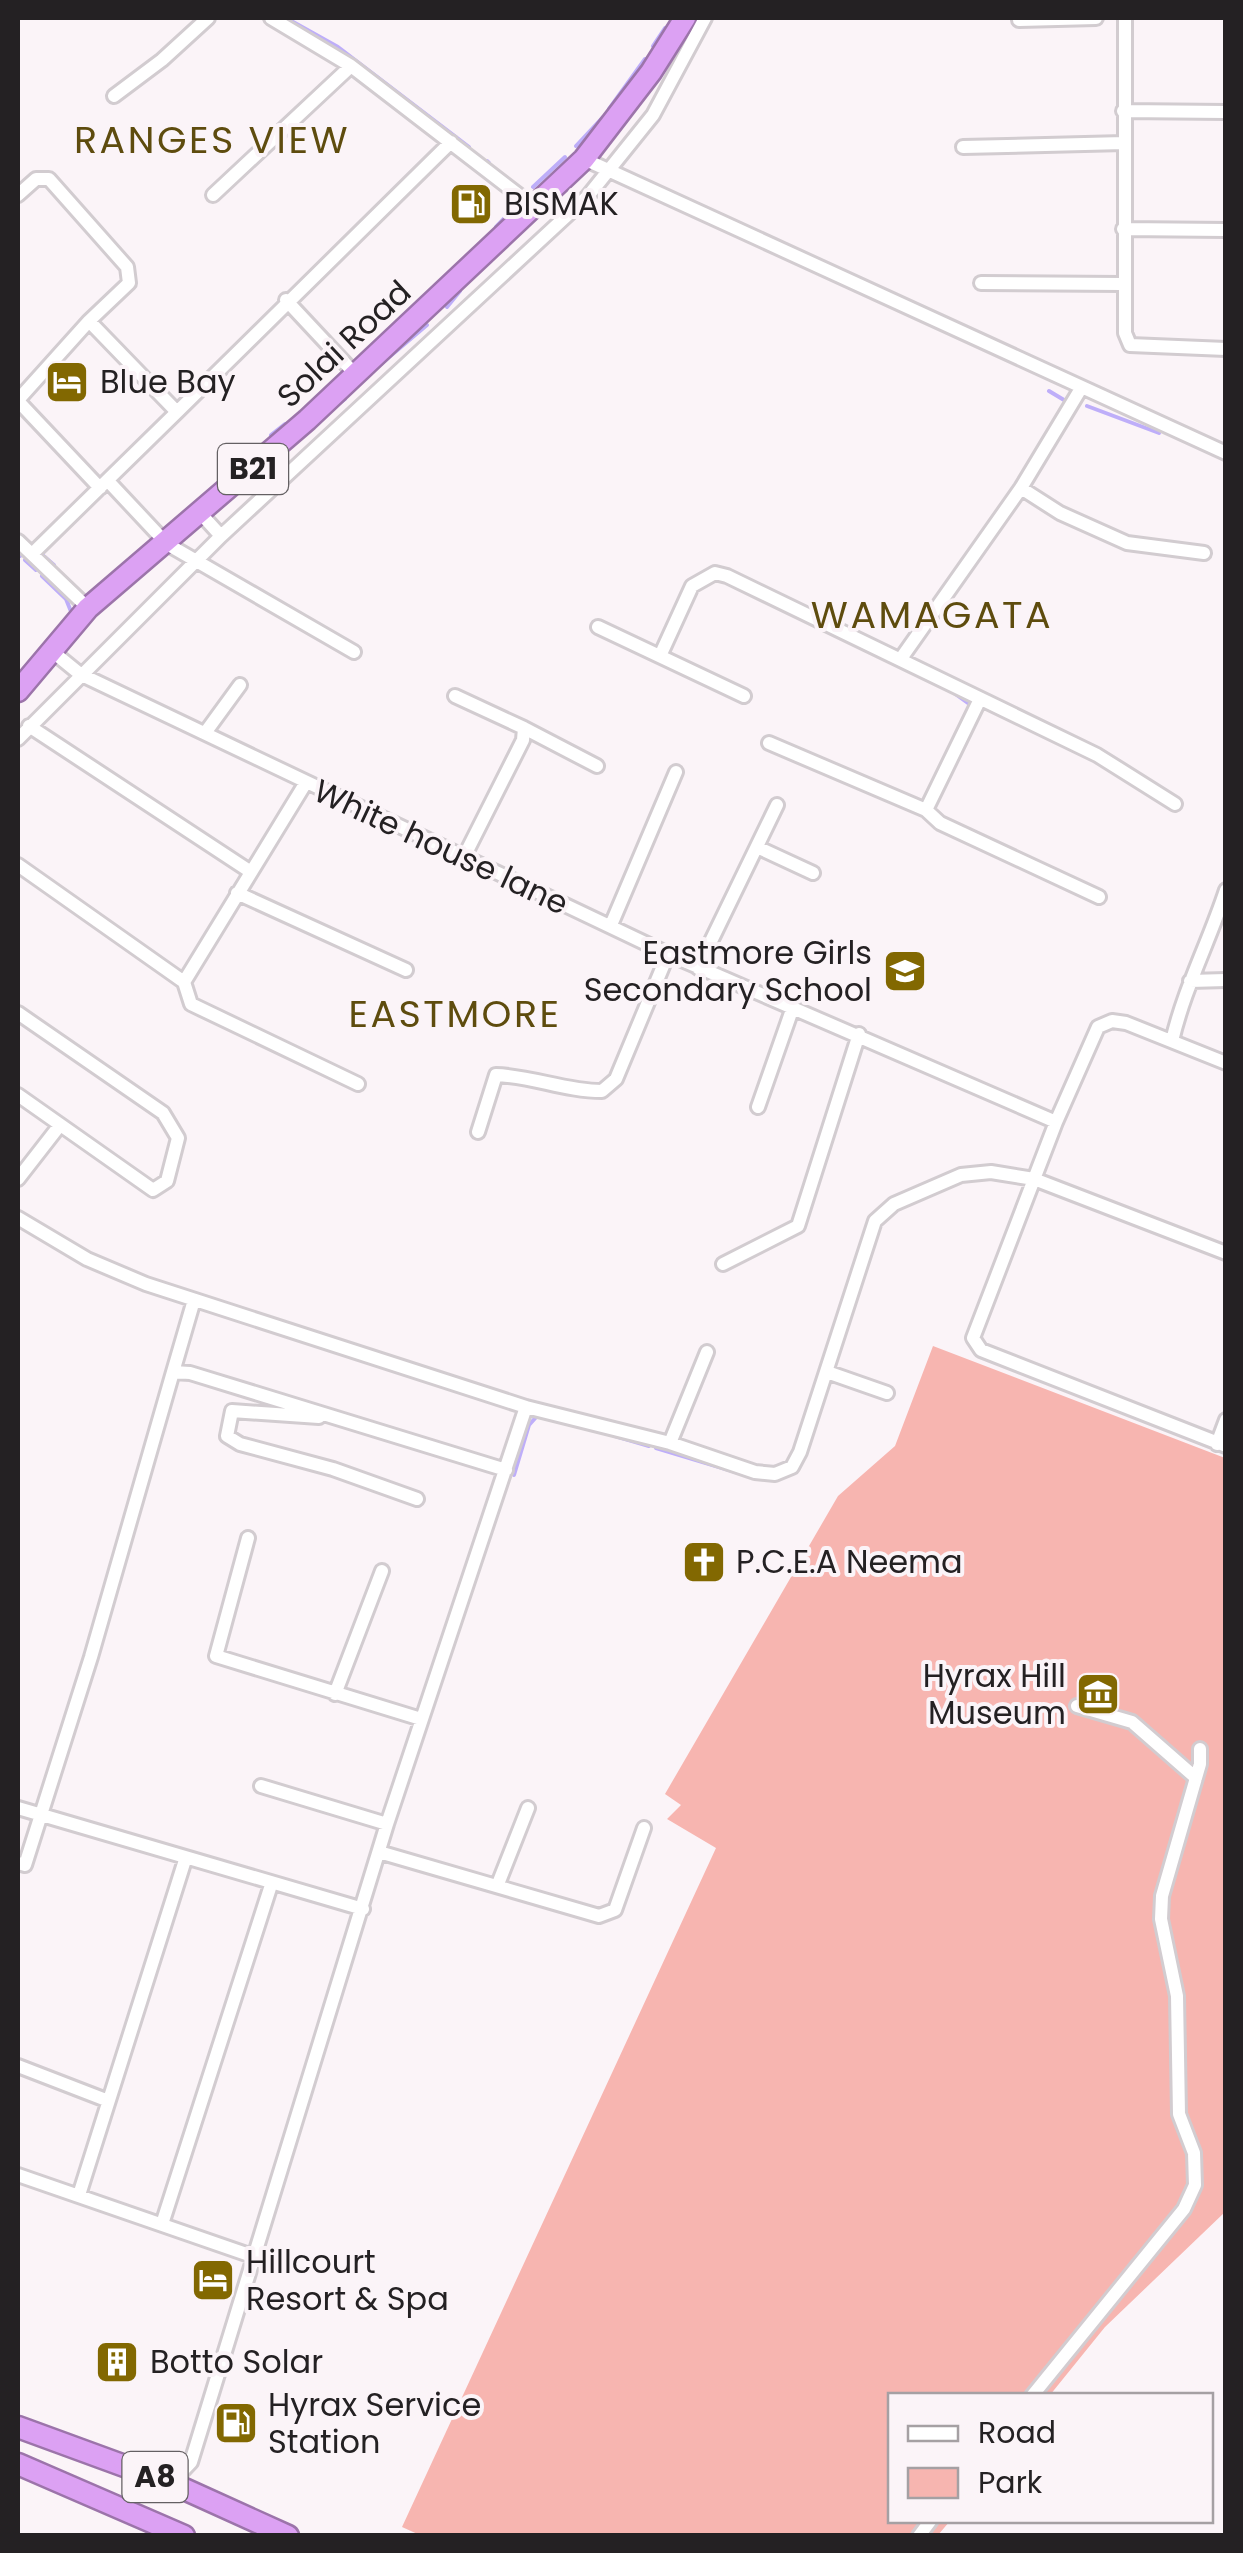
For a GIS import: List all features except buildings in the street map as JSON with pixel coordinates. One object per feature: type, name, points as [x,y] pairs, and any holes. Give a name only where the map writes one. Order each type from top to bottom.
[{"type":"highway","name":"Solai Road","points":[[18,691],[88,608],[202,515],[584,159],[651,72],[685,18]]},
{"type":"highway","name":"A8","points":[[18,2427],[171,2484],[288,2536]]},
{"type":"highway","name":"A8","points":[[18,2464],[184,2536]]},
{"type":"street","points":[[114,96],[208,18]]},
{"type":"street","points":[[271,18],[351,66],[533,206]]},
{"type":"street","points":[[18,739],[222,536],[567,216],[653,115],[705,18]]},
{"type":"street","points":[[1019,20],[1096,18]]},
{"type":"street","points":[[1125,18],[1122,284],[1130,345],[1226,349]]},
{"type":"street","points":[[213,195],[351,66]]},
{"type":"street","points":[[1123,111],[1226,112]]},
{"type":"street","points":[[32,554],[286,300],[451,142]]},
{"type":"street","points":[[963,146],[1124,142]]},
{"type":"street","points":[[584,159],[1226,454]]},
{"type":"street","points":[[18,195],[36,178],[50,179],[127,267],[129,283],[18,400],[167,544],[354,652]]},
{"type":"street","points":[[1123,229],[1226,230]]},
{"type":"street","points":[[981,283],[1122,284]]},
{"type":"street","points":[[286,300],[356,375]]},
{"type":"street","points":[[89,321],[177,412]]},
{"type":"street","points":[[902,657],[1021,488],[1080,390]]},
{"type":"street","points":[[1021,488],[1060,514],[1127,543],[1204,553]]},
{"type":"street","points":[[202,515],[222,536]]},
{"type":"street","points":[[18,541],[88,608]]},
{"type":"street","points":[[660,656],[692,586],[715,573],[902,657],[980,700],[1096,755],[1175,804]]},
{"type":"street","points":[[598,627],[744,696]]},
{"type":"street","name":"White house lane","points":[[53,652],[80,674],[463,859],[698,968],[1056,1122]]},
{"type":"street","points":[[206,733],[240,685]]},
{"type":"street","points":[[455,696],[597,766]]},
{"type":"street","points":[[926,810],[980,700]]},
{"type":"street","points":[[29,726],[251,872]]},
{"type":"street","points":[[463,859],[523,740],[524,728]]},
{"type":"street","points":[[769,742],[926,810],[951,828],[1099,896]]},
{"type":"street","points":[[611,925],[676,772]]},
{"type":"street","points":[[184,982],[306,784]]},
{"type":"street","points":[[698,968],[777,804]]},
{"type":"street","points":[[756,847],[813,874]]},
{"type":"street","points":[[18,865],[184,982],[191,1004],[358,1084]]},
{"type":"street","points":[[1172,1041],[1226,890]]},
{"type":"street","points":[[238,893],[406,970]]},
{"type":"street","points":[[1210,938],[1226,930]]},
{"type":"street","points":[[478,1132],[496,1076],[516,1076],[575,1091],[602,1091],[616,1079],[668,954]]},
{"type":"street","points":[[1190,982],[1226,980]]},
{"type":"street","points":[[758,1106],[793,1006]]},
{"type":"street","points":[[18,1013],[162,1114],[178,1138],[167,1181],[160,1190],[153,1190],[18,1096]]},
{"type":"street","points":[[1226,1063],[1126,1023],[1112,1021],[1098,1027],[1056,1122],[973,1338],[981,1350],[1221,1445],[1226,1420]]},
{"type":"street","points":[[722,1264],[798,1226],[859,1034]]},
{"type":"street","points":[[18,1179],[60,1125]]},
{"type":"street","points":[[18,1218],[87,1259],[194,1300],[526,1407],[670,1443],[755,1472],[775,1474],[792,1468],[875,1220],[883,1210],[974,1171],[1034,1179],[1226,1254]]},
{"type":"street","points":[[18,1863],[24,1865],[41,1816],[194,1300]]},
{"type":"street","points":[[670,1443],[708,1352]]},
{"type":"street","points":[[173,1372],[190,1372],[506,1470]]},
{"type":"street","points":[[827,1372],[888,1393]]},
{"type":"street","points":[[171,2484],[191,2462],[387,1824],[526,1407]]},
{"type":"street","points":[[346,1419],[232,1410],[228,1436],[240,1444],[332,1469],[417,1499]]},
{"type":"street","points":[[248,1538],[216,1656],[421,1719]]},
{"type":"street","points":[[336,1694],[382,1571]]},
{"type":"street","points":[[1078,1706],[1132,1722],[1196,1778]]},
{"type":"street","points":[[1034,2393],[1184,2210],[1195,2185],[1194,2153],[1179,2114],[1176,1996],[1161,1920],[1162,1896],[1196,1778],[1200,1749]]},
{"type":"street","points":[[260,1786],[387,1824]]},
{"type":"street","points":[[18,1808],[363,1909]]},
{"type":"street","points":[[498,1884],[528,1808]]},
{"type":"street","points":[[380,1852],[498,1884],[586,1914],[607,1915],[622,1898],[644,1828]]},
{"type":"street","points":[[78,2195],[185,1860]]},
{"type":"street","points":[[163,2222],[272,1885]]},
{"type":"street","points":[[18,2066],[106,2100]]},
{"type":"street","points":[[18,2175],[255,2257]]},
{"type":"green space","points":[[933,1346],[1225,1458],[1225,2212],[1105,2327],[1052,2393],[888,2393],[888,2523],[948,2523],[938,2535],[422,2536],[402,2527],[716,1848],[667,1819],[681,1805],[665,1794],[838,1496],[895,1446]]},
{"type":"waterway","points":[[286,18],[338,47],[469,147]]},
{"type":"waterway","points":[[653,46],[665,28]]},
{"type":"waterway","points":[[609,109],[645,59]]},
{"type":"waterway","points":[[576,146],[603,117]]},
{"type":"waterway","points":[[533,187],[565,157]]},
{"type":"waterway","points":[[496,227],[515,207]]},
{"type":"waterway","points":[[447,307],[460,291]]},
{"type":"waterway","points":[[381,364],[427,325]]},
{"type":"waterway","points":[[1049,391],[1064,400]]},
{"type":"waterway","points":[[333,408],[345,399]]},
{"type":"waterway","points":[[1087,406],[1159,433]]},
{"type":"waterway","points":[[271,435],[285,424]]},
{"type":"waterway","points":[[248,456],[258,447]]},
{"type":"waterway","points":[[223,479],[234,468]]},
{"type":"waterway","points":[[40,553],[54,565]]},
{"type":"waterway","points":[[25,560],[36,570]]},
{"type":"waterway","points":[[42,576],[66,599],[72,614]]},
{"type":"waterway","points":[[954,693],[972,706]]},
{"type":"waterway","points":[[514,1475],[529,1425],[538,1415]]},
{"type":"waterway","points":[[615,1436],[649,1446]]},
{"type":"waterway","points":[[656,1448],[739,1473]]},
{"type":"place","name":"BISMAK","points":[[471,204]]},
{"type":"place","name":"Blue Bay","points":[[67,382]]},
{"type":"place","name":"Eastmore Girls Secondary School","points":[[905,971]]},
{"type":"place","name":"P.C.E.A Neema","points":[[704,1562]]},
{"type":"place","name":"Hyrax Hill Museum","points":[[1098,1694]]},
{"type":"place","name":"Hillcourt Resort & Spa","points":[[213,2280]]},
{"type":"place","name":"Botto Solar","points":[[117,2362]]},
{"type":"place","name":"Hyrax Service Station","points":[[236,2423]]},
{"type":"district","name":"RANGES VIEW","points":[[212,140]]},
{"type":"district","name":"WAMAGATA","points":[[932,615]]},
{"type":"district","name":"EASTMORE","points":[[455,1014]]}]
